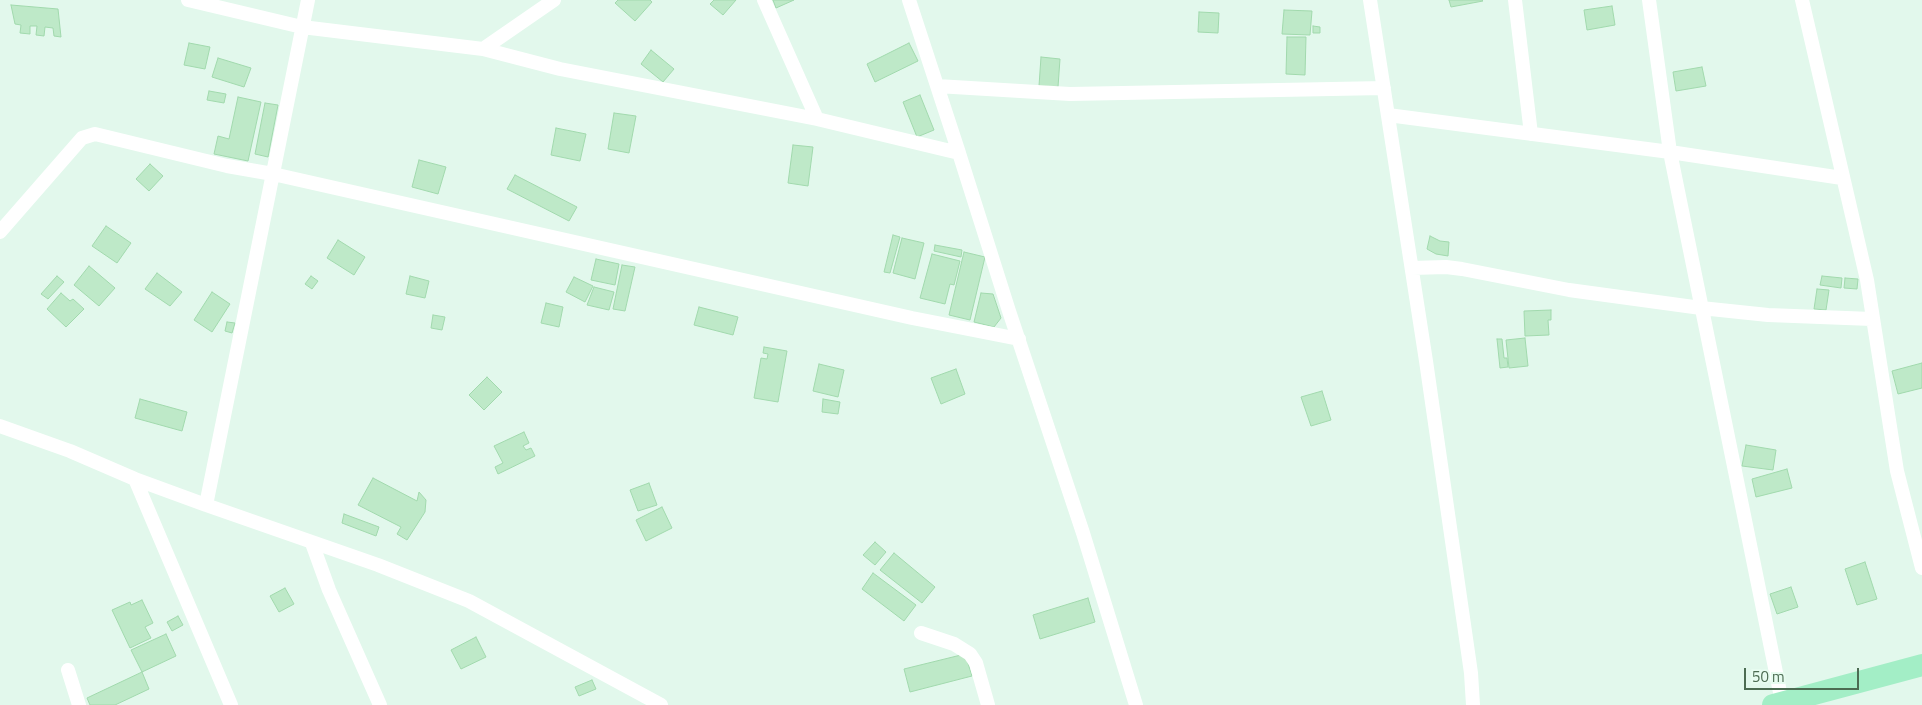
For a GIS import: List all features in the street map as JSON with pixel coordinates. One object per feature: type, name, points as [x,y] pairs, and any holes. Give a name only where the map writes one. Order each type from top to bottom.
[{"type":"main road","points":[[1777,704],[1922,665]]},
{"type":"street","points":[[188,0],[302,27],[483,49],[560,69],[817,119],[959,153]]},
{"type":"street","points":[[206,505],[308,0]]},
{"type":"street","points":[[483,49],[554,0]]},
{"type":"street","points":[[764,0],[817,119]]},
{"type":"street","points":[[910,0],[1083,533],[1136,705]]},
{"type":"street","points":[[1370,0],[1412,268],[1471,673],[1473,705]]},
{"type":"street","points":[[1515,0],[1531,134]]},
{"type":"street","points":[[1649,0],[1670,152],[1702,308],[1777,704]]},
{"type":"street","points":[[1802,0],[1867,280],[1897,471],[1922,568]]},
{"type":"street","points":[[937,86],[1070,94],[1384,88]]},
{"type":"street","points":[[1388,115],[1670,152],[1842,178]]},
{"type":"street","points":[[0,232],[82,138],[95,134],[226,166],[273,174],[902,316],[1019,339]]},
{"type":"street","points":[[1412,268],[1446,267],[1462,269],[1569,290],[1702,308],[1768,315],[1872,319]]},
{"type":"street","points":[[0,426],[70,451],[136,479],[378,565],[469,601],[661,705]]},
{"type":"street","points":[[136,479],[231,705]]},
{"type":"street","points":[[312,543],[329,590],[380,705]]},
{"type":"street","points":[[921,633],[954,644],[970,654],[976,663],[988,705]]},
{"type":"street","points":[[68,670],[79,705]]},
{"type":"building","points":[[618,0],[650,0],[652,2],[635,21],[615,3]]},
{"type":"building","points":[[714,0],[736,0],[723,15],[710,4]]},
{"type":"building","points":[[773,0],[794,0],[776,8]]},
{"type":"building","points":[[1449,0],[1482,0],[1483,1],[1451,7]]},
{"type":"building","points":[[11,5],[58,9],[61,37],[54,36],[53,28],[45,27],[44,36],[36,35],[37,26],[30,26],[30,34],[20,33],[21,25],[15,24]]},
{"type":"building","points":[[1612,6],[1615,25],[1587,30],[1584,10]]},
{"type":"building","points":[[1284,10],[1312,11],[1310,35],[1282,34]]},
{"type":"building","points":[[1199,12],[1219,13],[1218,33],[1198,32]]},
{"type":"building","points":[[1313,26],[1320,27],[1320,33],[1313,33]]},
{"type":"building","points":[[1287,37],[1306,37],[1305,75],[1286,74]]},
{"type":"building","points":[[189,43],[210,47],[205,69],[184,65]]},
{"type":"building","points":[[909,43],[918,61],[875,82],[867,64]]},
{"type":"building","points":[[651,50],[674,69],[663,82],[641,64]]},
{"type":"building","points":[[1041,57],[1060,59],[1058,87],[1039,86]]},
{"type":"building","points":[[218,58],[251,68],[244,87],[212,77]]},
{"type":"building","points":[[1702,67],[1706,86],[1676,91],[1673,72]]},
{"type":"building","points":[[209,91],[226,94],[224,103],[207,100]]},
{"type":"building","points":[[920,95],[934,130],[917,137],[903,102]]},
{"type":"building","points":[[238,97],[261,102],[248,161],[214,154],[218,136],[229,139]]},
{"type":"building","points":[[265,103],[278,105],[268,157],[255,154]]},
{"type":"building","points":[[614,113],[636,116],[629,153],[608,149]]},
{"type":"building","points":[[556,128],[586,134],[580,161],[551,155]]},
{"type":"building","points":[[793,145],[813,147],[808,186],[788,183]]},
{"type":"building","points":[[419,160],[446,167],[438,194],[412,187]]},
{"type":"building","points":[[150,164],[163,176],[149,191],[136,179]]},
{"type":"building","points":[[515,175],[577,207],[569,221],[507,189]]},
{"type":"building","points":[[106,226],[131,243],[117,263],[92,246]]},
{"type":"building","points":[[893,235],[900,237],[890,273],[884,272]]},
{"type":"building","points":[[1430,236],[1440,241],[1449,242],[1448,256],[1436,254],[1427,249]]},
{"type":"building","points":[[902,238],[924,243],[915,279],[893,273]]},
{"type":"building","points":[[338,240],[365,257],[354,275],[327,258]]},
{"type":"building","points":[[935,245],[962,250],[961,257],[934,251]]},
{"type":"building","points":[[964,252],[985,257],[970,320],[949,315]]},
{"type":"building","points":[[932,254],[960,261],[954,285],[950,284],[945,304],[920,298]]},
{"type":"building","points":[[596,259],[619,264],[615,285],[591,280]]},
{"type":"building","points":[[622,265],[635,267],[625,311],[613,309]]},
{"type":"building","points":[[89,266],[115,288],[99,306],[74,285]]},
{"type":"building","points":[[157,273],[182,292],[170,306],[145,289]]},
{"type":"building","points":[[57,276],[64,282],[48,299],[41,294]]},
{"type":"building","points":[[311,276],[318,281],[312,289],[305,284]]},
{"type":"building","points":[[410,276],[429,281],[425,298],[406,294]]},
{"type":"building","points":[[1822,276],[1842,278],[1841,288],[1820,285]]},
{"type":"building","points":[[574,277],[593,286],[585,302],[566,292]]},
{"type":"building","points":[[1845,278],[1858,279],[1857,289],[1844,288]]},
{"type":"building","points":[[594,287],[614,292],[609,310],[587,305]]},
{"type":"building","points":[[1817,289],[1829,290],[1826,310],[1814,309]]},
{"type":"building","points":[[212,292],[230,304],[212,332],[194,320]]},
{"type":"building","points":[[61,293],[70,301],[73,299],[84,309],[66,327],[47,309]]},
{"type":"building","points":[[981,293],[993,294],[1001,318],[994,327],[974,322]]},
{"type":"building","points":[[546,303],[563,307],[559,327],[541,323]]},
{"type":"building","points":[[699,307],[738,317],[733,335],[694,325]]},
{"type":"building","points":[[1551,310],[1551,320],[1548,320],[1549,335],[1525,336],[1524,311]]},
{"type":"building","points":[[433,315],[445,317],[442,330],[431,328]]},
{"type":"building","points":[[227,322],[235,323],[232,333],[225,331]]},
{"type":"building","points":[[1525,338],[1528,366],[1509,368],[1506,340]]},
{"type":"building","points":[[1497,339],[1502,339],[1504,358],[1507,358],[1508,367],[1500,368]]},
{"type":"building","points":[[764,347],[787,351],[778,402],[754,398],[761,358],[767,359],[768,354],[763,353]]},
{"type":"building","points":[[1922,363],[1922,388],[1898,394],[1892,371]]},
{"type":"building","points":[[819,364],[844,370],[838,397],[813,391]]},
{"type":"building","points":[[956,369],[965,394],[941,404],[931,378]]},
{"type":"building","points":[[487,377],[502,392],[484,410],[469,395]]},
{"type":"building","points":[[1322,391],[1331,420],[1311,426],[1301,397]]},
{"type":"building","points":[[140,399],[187,412],[182,431],[135,418]]},
{"type":"building","points":[[823,399],[840,402],[838,414],[822,412]]},
{"type":"building","points":[[524,432],[529,443],[523,446],[526,450],[531,448],[535,456],[498,474],[495,467],[503,463],[494,446]]},
{"type":"building","points":[[1746,445],[1776,450],[1773,470],[1742,466]]},
{"type":"building","points":[[1787,469],[1792,488],[1756,497],[1752,479]]},
{"type":"building","points":[[373,478],[417,501],[419,492],[426,500],[425,512],[407,540],[397,534],[401,527],[358,505]]},
{"type":"building","points":[[649,483],[657,505],[638,511],[630,490]]},
{"type":"building","points":[[662,507],[672,528],[646,541],[636,520]]},
{"type":"building","points":[[344,514],[379,527],[376,536],[342,523]]},
{"type":"building","points":[[875,542],[886,552],[875,565],[863,555]]},
{"type":"building","points":[[894,553],[935,587],[922,603],[880,570]]},
{"type":"building","points":[[1865,562],[1877,599],[1857,605],[1845,569]]},
{"type":"building","points":[[873,573],[916,605],[904,621],[862,589]]},
{"type":"building","points":[[1791,587],[1798,607],[1777,614],[1770,594]]},
{"type":"building","points":[[285,588],[294,604],[279,612],[270,596]]},
{"type":"building","points":[[1088,598],[1095,622],[1040,639],[1033,615]]},
{"type":"building","points":[[142,600],[153,623],[145,627],[151,638],[130,648],[112,610],[130,602],[131,605]]},
{"type":"building","points":[[178,616],[183,625],[172,631],[167,622]]},
{"type":"building","points":[[166,634],[176,656],[142,672],[131,650]]},
{"type":"building","points":[[476,637],[486,657],[461,669],[451,650]]},
{"type":"building","points":[[965,654],[972,676],[910,692],[904,669]]},
{"type":"building","points":[[142,672],[149,689],[115,705],[90,705],[87,698]]},
{"type":"building","points":[[592,680],[596,689],[579,696],[575,687]]}]
